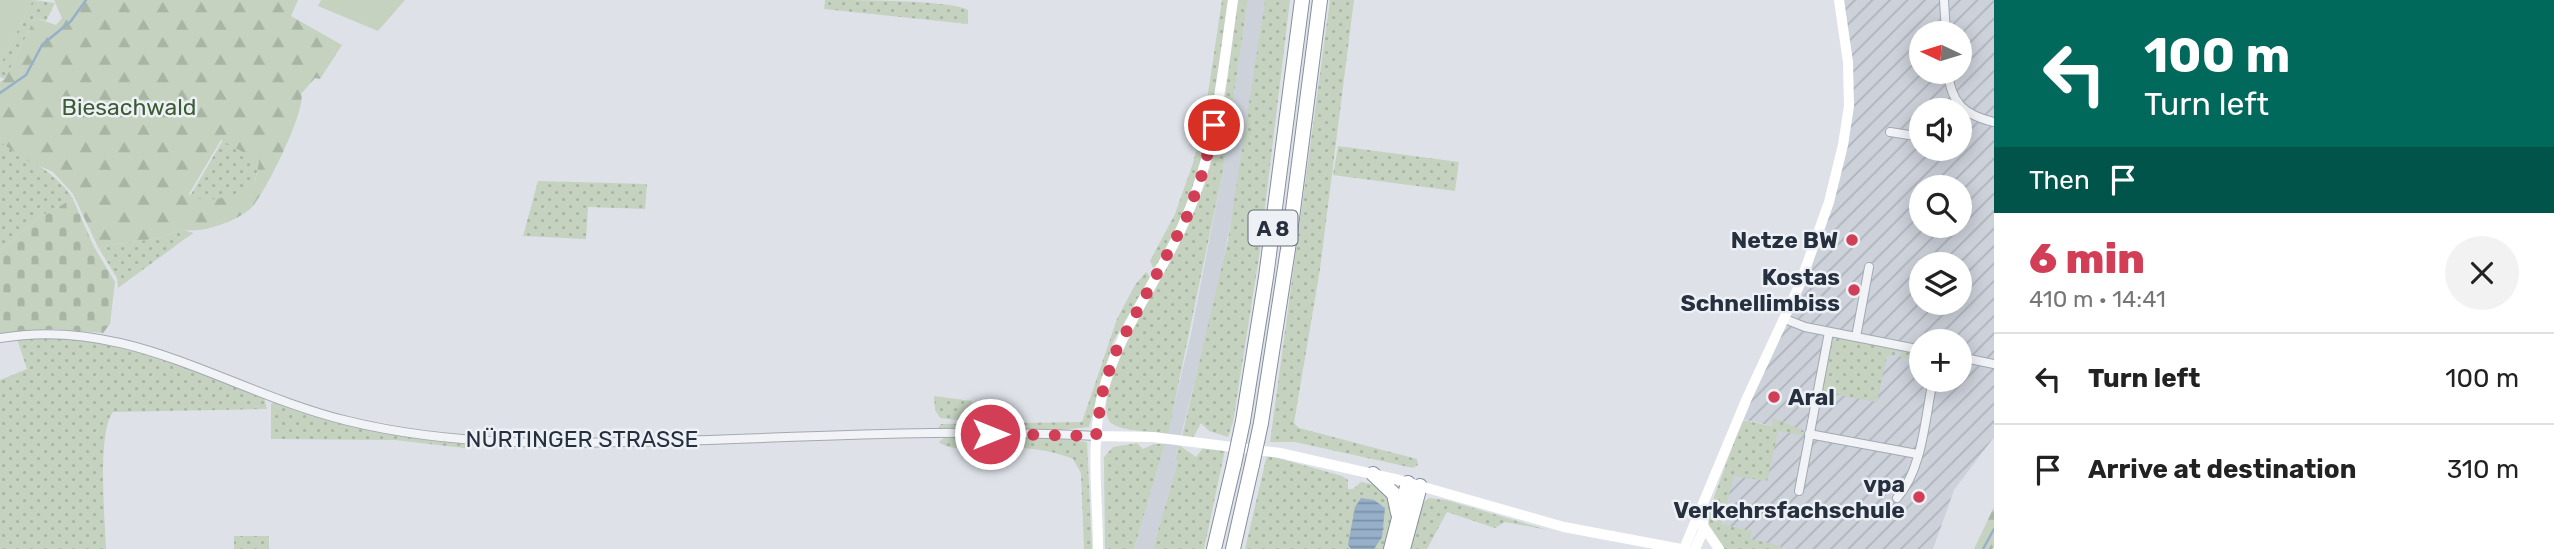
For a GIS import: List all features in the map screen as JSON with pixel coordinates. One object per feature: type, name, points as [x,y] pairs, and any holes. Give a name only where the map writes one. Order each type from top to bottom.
[{"type":"highway","name":"A 8","points":[[1214,549],[1243,421],[1266,277],[1302,0]]},
{"type":"highway","name":"A 8","points":[[1233,549],[1261,423],[1282,297],[1320,0]]},
{"type":"highway","points":[[1373,474],[1394,494],[1398,518]]},
{"type":"highway","points":[[1391,549],[1398,518],[1414,484]]},
{"type":"highway","points":[[1403,549],[1414,484]]},
{"type":"highway","points":[[1241,549],[1246,493]]},
{"type":"main road","points":[[1098,549],[1096,436],[1102,394],[1116,349],[1180,232],[1204,169],[1216,114],[1233,0]]},
{"type":"main road","points":[[1096,436],[1146,436],[1247,448],[1414,484],[1554,524],[1683,549],[1704,507],[1747,398],[1785,319],[1822,224],[1846,132],[1849,76],[1839,0]]},
{"type":"main road","points":[[1704,507],[1704,524],[1709,538],[1719,549]]},
{"type":"main road","points":[[1695,549],[1704,524]]},
{"type":"street","points":[[1944,0],[1945,21]]},
{"type":"street","points":[[1972,116],[1994,122]]},
{"type":"street","points":[[1890,132],[1909,135]]},
{"type":"street","points":[[1856,337],[1869,267]]},
{"type":"street","points":[[1785,319],[1829,332],[1909,347]]},
{"type":"street","points":[[1799,491],[1829,332]]},
{"type":"street","name":"NÜRTINGER STRASSE","points":[[0,338],[65,333],[120,341],[336,418],[390,430],[453,438],[565,443],[964,434],[1096,436]]},
{"type":"street","points":[[1972,359],[1994,363]]},
{"type":"street","points":[[1897,498],[1908,485],[1930,392]]},
{"type":"street","points":[[1810,434],[1917,454]]},
{"type":"shaded area","points":[[1248,0],[1265,0],[1239,178],[1217,293],[1175,459],[1178,461],[1153,549],[1134,549],[1165,444],[1191,334],[1222,175]]},
{"type":"shaded area","points":[[1839,0],[1994,0],[1994,437],[1954,490],[1933,549],[1754,549],[1713,537],[1725,473],[1763,480],[1773,426],[1741,419],[1800,284],[1848,118]]},
{"type":"green space","points":[[0,0],[33,0],[0,65]]},
{"type":"green space","points":[[33,0],[55,3],[46,21],[35,18],[5,79],[0,77],[0,65]]},
{"type":"green space","name":"Biesachwald","points":[[54,0],[298,0],[291,16],[342,45],[320,79],[315,78],[301,94],[298,116],[284,151],[258,199],[246,212],[229,222],[208,228],[182,229],[159,238],[98,247],[73,194],[53,172],[28,161],[0,142],[0,82],[5,79],[35,18],[56,25],[62,18]],"holes":[[[221,140],[259,161],[254,188],[212,200],[196,198],[189,194]]]},
{"type":"green space","points":[[321,0],[405,0],[378,31],[318,6]]},
{"type":"green space","points":[[825,0],[943,4],[968,10],[968,24],[824,9]]},
{"type":"green space","points":[[1222,0],[1228,0],[1210,124],[1203,154],[1183,213],[1162,256],[1153,268],[1150,261],[1175,214],[1193,163],[1204,120]]},
{"type":"green space","points":[[1238,0],[1248,0],[1222,175],[1168,434],[1126,429],[1108,419],[1106,406],[1109,389],[1124,349],[1203,189],[1221,119]]},
{"type":"green space","points":[[1265,0],[1290,0],[1259,257],[1233,422],[1228,437],[1209,431],[1201,423],[1193,438],[1182,436],[1228,240]]},
{"type":"green space","points":[[1330,0],[1354,0],[1320,269],[1294,423],[1299,428],[1417,459],[1418,465],[1413,468],[1295,442],[1270,442]]},
{"type":"green space","points":[[223,140],[259,160],[254,188],[213,200],[190,196]]},
{"type":"green space","points":[[3,141],[59,181],[73,199],[43,215],[0,250],[0,142]]},
{"type":"green space","points":[[1338,146],[1459,162],[1455,191],[1333,175]]},
{"type":"green space","points":[[538,181],[647,184],[645,209],[588,207],[586,239],[523,236]]},
{"type":"green space","points":[[73,199],[93,245],[115,282],[110,324],[103,333],[54,329],[0,334],[0,250],[43,215]]},
{"type":"green space","points":[[182,229],[193,233],[118,288],[117,278],[98,247],[159,238]]},
{"type":"green space","points":[[1146,272],[1150,277],[1113,342],[1089,427],[1059,430],[938,428],[941,424],[1082,422],[1117,319],[1135,285]]},
{"type":"green space","points":[[41,337],[101,344],[156,357],[264,398],[267,409],[113,412],[108,422],[103,457],[106,549],[0,549],[0,380],[27,369],[17,339]]},
{"type":"green space","points":[[1838,338],[1909,351],[1909,358],[1900,357],[1901,352],[1896,351],[1894,356],[1887,355],[1877,402],[1821,392],[1829,343]]},
{"type":"green space","points":[[934,396],[972,401],[974,422],[940,418],[935,410]]},
{"type":"green space","points":[[274,402],[370,430],[469,443],[472,449],[395,440],[271,439],[271,404]]},
{"type":"green space","points":[[1773,418],[1804,431],[1803,435],[1778,431],[1767,481],[1734,476],[1721,524],[1752,531],[1750,539],[1781,546],[1781,549],[1724,549],[1717,545],[1706,519],[1742,420],[1772,426]]},
{"type":"green space","points":[[944,438],[1056,438],[1087,442],[1092,549],[1084,549],[1081,473],[1073,459],[1048,451],[1003,446],[952,448],[939,442]]},
{"type":"green space","points":[[1137,443],[1143,449],[1154,444],[1165,444],[1134,549],[1105,549],[1104,457],[1113,447]]},
{"type":"green space","points":[[1179,445],[1196,457],[1203,448],[1225,450],[1204,549],[1153,549],[1178,461],[1175,460]]},
{"type":"green space","points":[[1267,455],[1342,476],[1348,480],[1348,489],[1353,489],[1361,482],[1377,485],[1394,504],[1388,549],[1245,549]]},
{"type":"green space","points":[[1429,498],[1446,500],[1548,530],[1505,522],[1495,528],[1447,512],[1427,549],[1407,549],[1419,507]]},
{"type":"green space","points":[[1994,507],[1994,546],[1992,549],[1974,549]]},
{"type":"green space","points":[[234,536],[269,536],[269,549],[234,549]]},
{"type":"water","points":[[1361,498],[1374,500],[1385,508],[1382,537],[1374,549],[1351,549],[1348,545],[1355,507]]},
{"type":"waterway","points":[[0,93],[26,75],[42,45],[71,21],[86,0]]},
{"type":"waterway","points":[[1983,549],[1994,529]]},
{"type":"place","name":"Netze BW","points":[[1852,240]]},
{"type":"place","name":"Kostas Schnellimbiss","points":[[1854,290]]},
{"type":"place","name":"Aral","points":[[1774,397]]},
{"type":"place","name":"vpa Verkehrsfachschule","points":[[1919,497]]},
{"type":"route","points":[[990,434],[1096,436],[1102,394],[1114,355],[1122,335],[1168,256],[1186,219],[1204,169],[1214,125]]}]
